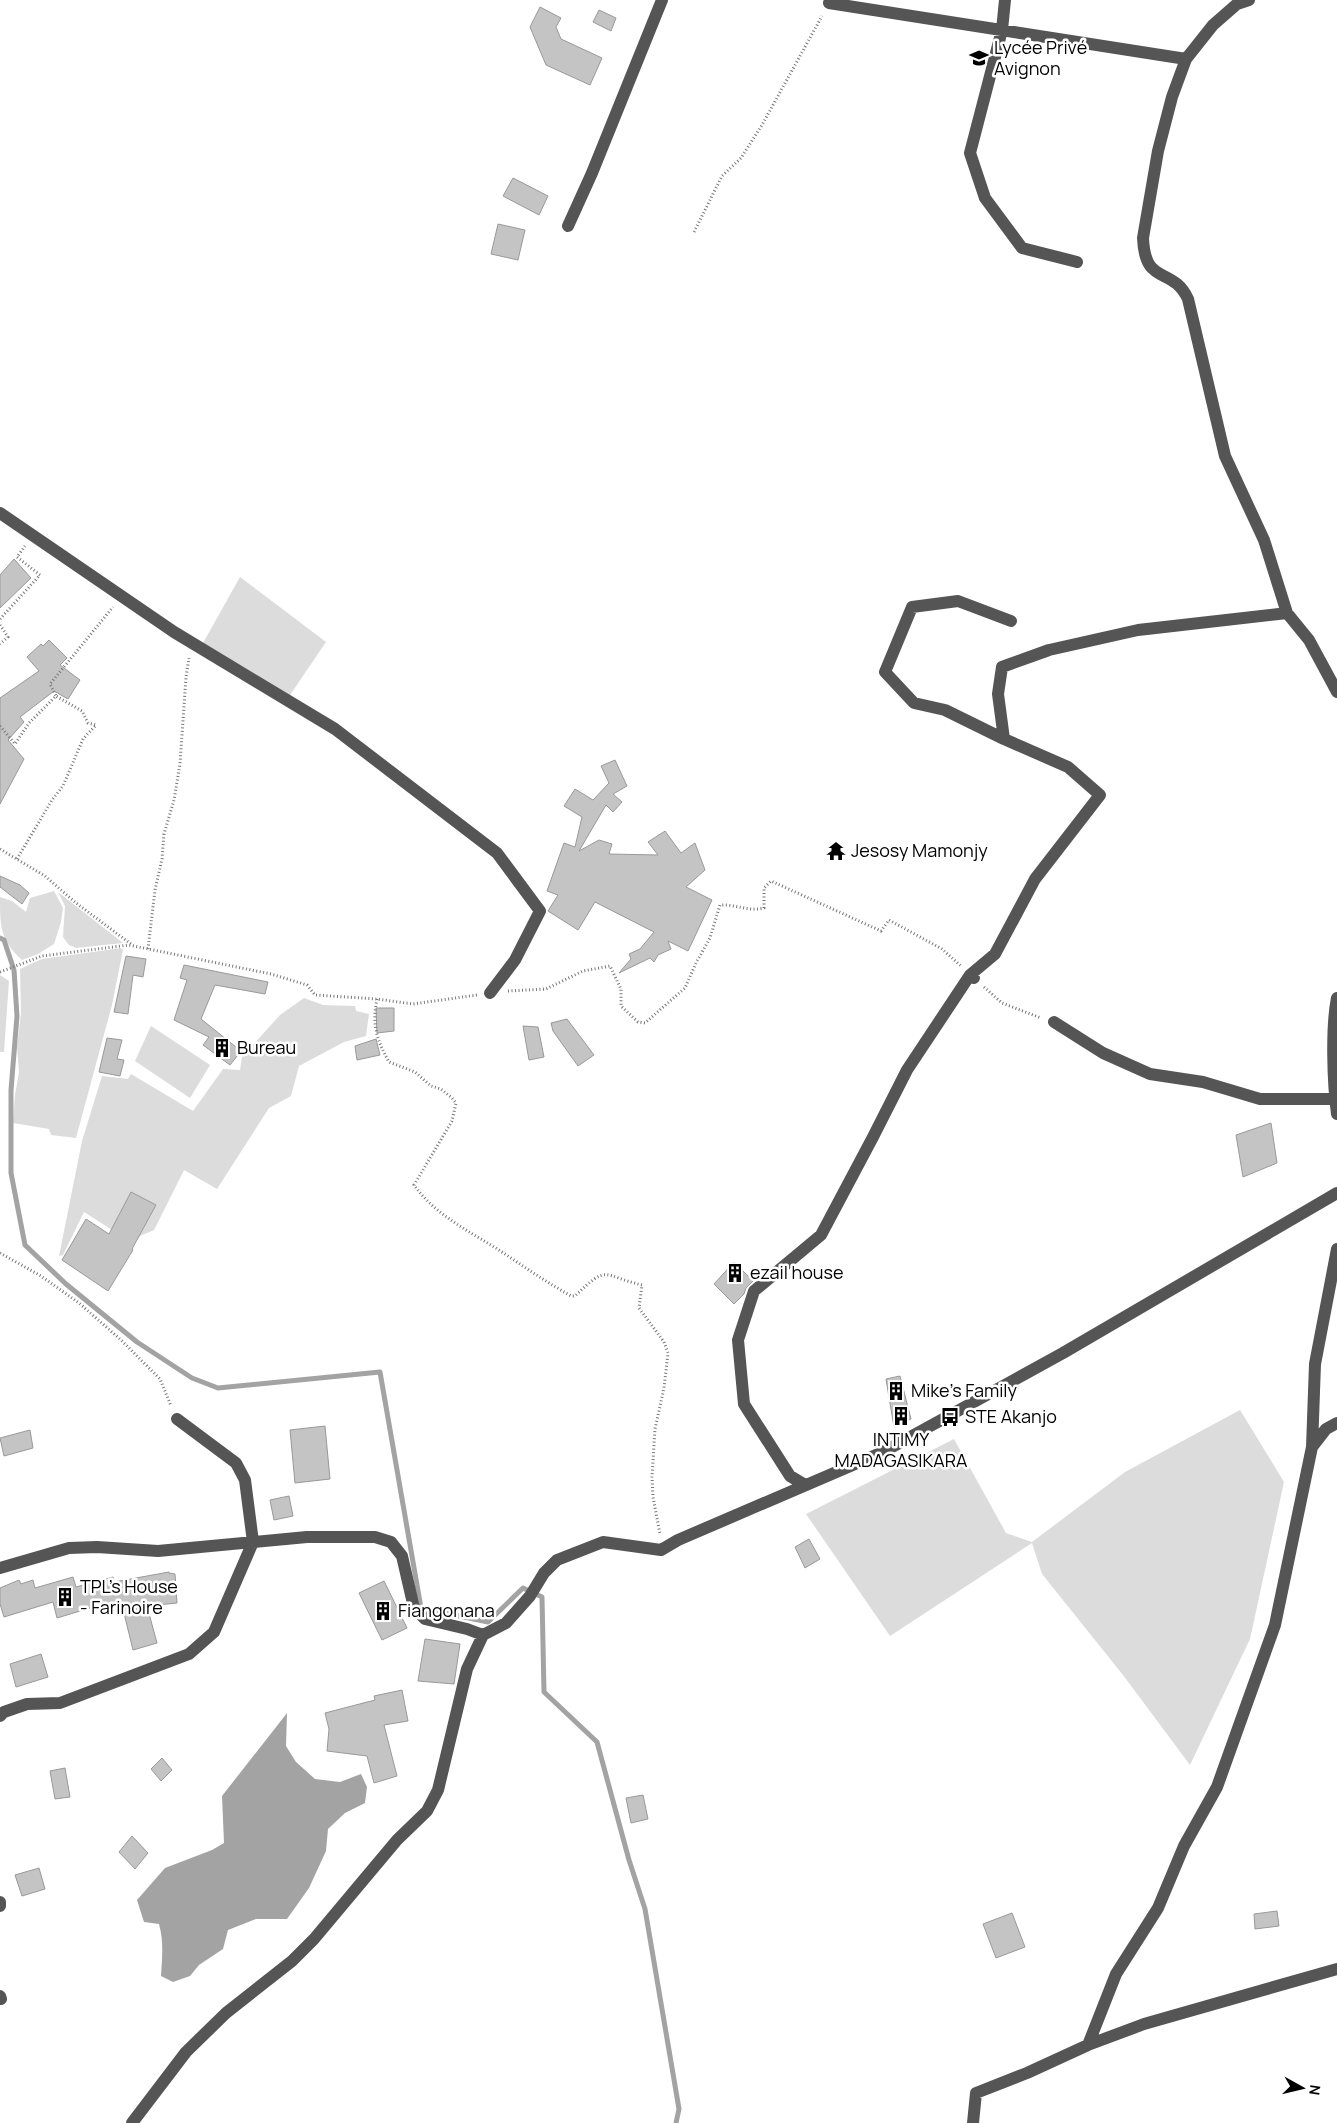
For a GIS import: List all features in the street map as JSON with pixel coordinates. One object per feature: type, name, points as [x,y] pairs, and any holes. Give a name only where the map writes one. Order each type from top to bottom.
[{"type":"street","points":[[568,226],[592,173],[662,0]]},
{"type":"street","points":[[1004,0],[1002,30],[970,153],[985,198],[1022,248],[1077,262]]},
{"type":"street","points":[[1249,0],[1237,4],[1213,25],[1186,59],[1172,97],[1158,151],[1143,238],[1143,253],[1150,268],[1176,283],[1184,290],[1188,298],[1225,456],[1264,540],[1287,613],[1309,640],[1337,692]]},
{"type":"street","points":[[830,3],[1186,59]]},
{"type":"street","points":[[0,513],[192,643],[335,730],[497,853],[540,911],[515,960],[490,993]]},
{"type":"street","points":[[805,1485],[790,1476],[744,1404],[738,1340],[754,1291],[821,1235],[907,1070],[972,976],[995,954],[1035,879],[1100,795],[1068,767],[1004,739],[945,710],[914,703],[885,672],[912,607],[958,601],[1011,621]]},
{"type":"street","points":[[1004,739],[998,694],[1002,668],[1049,650],[1138,630],[1287,613]]},
{"type":"street","points":[[1337,998],[1334,1013],[1335,1099],[1337,1114]]},
{"type":"street","points":[[1054,1022],[1102,1053],[1150,1074],[1202,1082],[1260,1099],[1335,1099]]},
{"type":"street","points":[[132,2123],[186,2052],[226,2013],[292,1962],[314,1939],[397,1840],[428,1811],[438,1790],[467,1669],[483,1635],[506,1623],[530,1596],[557,1560],[603,1542],[661,1550],[678,1540],[883,1452],[1063,1353],[1337,1193]]},
{"type":"street","points":[[1088,2045],[1116,1974],[1158,1908],[1184,1846],[1216,1787],[1275,1625],[1312,1447],[1315,1364],[1337,1249]]},
{"type":"street","points":[[0,1716],[4,1712],[26,1704],[60,1703],[189,1654],[214,1632],[253,1542],[244,1480],[236,1463],[177,1419]]},
{"type":"street","points":[[1312,1447],[1334,1429]]},
{"type":"street","points":[[0,1568],[69,1548],[97,1546],[158,1551],[307,1537],[375,1537],[391,1542],[402,1556],[414,1608],[425,1619],[467,1629],[483,1635]]},
{"type":"street","points":[[974,2123],[976,2093],[1088,2045],[1144,2024],[1337,1969]]},
{"type":"path","points":[[694,232],[722,176],[741,158],[762,125],[830,3]]},
{"type":"path","points":[[0,619],[40,574],[16,557],[32,535]]},
{"type":"path","points":[[17,860],[52,800],[64,786],[83,739],[90,734],[96,725],[88,723],[82,711],[56,696],[50,684],[122,597]]},
{"type":"path","points":[[0,625],[8,637],[0,644]]},
{"type":"path","points":[[148,949],[164,834],[174,800],[180,764],[186,677],[192,643]]},
{"type":"path","points":[[0,726],[14,744],[29,723],[56,696]]},
{"type":"path","points":[[0,849],[45,876],[83,908],[125,940],[136,946]]},
{"type":"path","points":[[1,971],[42,956],[118,946],[136,946],[271,974],[307,985],[315,995],[377,999],[413,1004],[490,993],[546,989],[583,970],[610,966],[621,989],[621,1006],[638,1022],[645,1023],[685,988],[710,938],[720,905],[730,904],[754,911],[764,908],[764,888],[770,880],[881,931],[889,920],[942,949],[1002,1003],[1054,1022]]},
{"type":"path","points":[[377,999],[374,1013],[375,1032],[389,1062],[415,1072],[431,1086],[441,1089],[456,1103],[452,1121],[414,1185],[424,1200],[448,1219],[571,1296],[575,1296],[594,1277],[604,1273],[642,1285],[639,1308],[664,1342],[668,1353],[664,1388],[654,1429],[652,1477],[661,1550]]},
{"type":"path","points":[[0,1253],[41,1276],[79,1304],[120,1340],[160,1379],[177,1419]]},
{"type":"shaded area","points":[[240,577],[326,642],[288,698],[203,643]]},
{"type":"shaded area","points":[[54,891],[63,908],[54,944],[38,954],[22,960],[5,939],[0,916],[0,897],[12,901],[26,912],[30,898]]},
{"type":"shaded area","points":[[58,892],[123,943],[76,948],[69,945],[63,937],[65,906]]},
{"type":"shaded area","points":[[121,948],[123,950],[112,1005],[76,1138],[51,1135],[49,1129],[13,1123],[19,1072],[17,1047],[21,1013],[20,969],[42,959]]},
{"type":"shaded area","points":[[0,975],[9,981],[4,1052],[0,1052]]},
{"type":"shaded area","points":[[304,998],[323,1005],[355,1006],[356,1011],[369,1014],[366,1036],[344,1042],[299,1066],[291,1096],[269,1108],[217,1189],[184,1170],[154,1230],[140,1236],[134,1244],[84,1212],[63,1255],[59,1256],[82,1141],[102,1076],[128,1079],[131,1074],[193,1111],[223,1069],[240,1070],[242,1057],[280,1015]]},
{"type":"shaded area","points":[[151,1026],[210,1065],[190,1098],[135,1061]]},
{"type":"shaded area","points":[[1240,1410],[1284,1482],[1250,1639],[1190,1765],[1123,1675],[1042,1574],[1032,1543],[890,1636],[806,1514],[954,1439],[1006,1533],[1032,1542],[1125,1472]]},
{"type":"shaded area","points":[[287,1713],[286,1746],[296,1762],[315,1779],[340,1782],[361,1774],[367,1787],[365,1803],[345,1813],[328,1829],[326,1851],[309,1888],[287,1919],[256,1919],[228,1930],[223,1949],[199,1965],[190,1976],[173,1982],[161,1976],[162,1944],[159,1924],[144,1922],[137,1900],[165,1868],[212,1850],[224,1843],[222,1796]]},
{"type":"building","points":[[540,7],[561,18],[556,27],[561,39],[602,58],[590,85],[546,65],[530,27]]},
{"type":"building","points":[[599,10],[616,18],[611,31],[593,22]]},
{"type":"building","points":[[513,178],[548,196],[539,215],[503,196]]},
{"type":"building","points":[[498,224],[525,230],[518,260],[491,254]]},
{"type":"building","points":[[14,559],[31,578],[0,608],[0,575]]},
{"type":"building","points":[[49,640],[67,658],[60,665],[80,680],[68,699],[54,691],[20,717],[24,722],[8,740],[24,759],[0,804],[0,698],[39,671],[27,657],[41,644],[43,646]]},
{"type":"building","points":[[615,760],[627,786],[613,794],[622,802],[613,812],[606,805],[579,851],[599,840],[612,844],[609,854],[658,855],[648,842],[665,831],[681,853],[695,843],[705,870],[686,887],[712,900],[688,951],[668,941],[671,949],[658,955],[654,962],[650,958],[619,973],[631,959],[629,954],[640,949],[654,932],[595,902],[578,930],[548,911],[558,895],[547,891],[564,843],[575,847],[582,817],[564,806],[575,789],[593,800],[609,783],[601,766]]},
{"type":"building","points":[[0,876],[20,885],[29,893],[22,904],[0,887]]},
{"type":"building","points":[[126,956],[146,959],[143,977],[133,975],[128,1014],[114,1012]]},
{"type":"building","points":[[184,965],[268,982],[265,994],[215,985],[201,1019],[241,1051],[230,1065],[203,1045],[209,1037],[174,1020],[187,980],[180,978]]},
{"type":"building","points":[[376,1008],[394,1008],[394,1031],[377,1033]]},
{"type":"building","points":[[567,1019],[594,1055],[578,1066],[553,1031],[551,1023]]},
{"type":"building","points":[[523,1026],[538,1027],[544,1057],[529,1060]]},
{"type":"building","points":[[107,1038],[122,1040],[117,1059],[124,1060],[120,1076],[99,1072]]},
{"type":"building","points":[[376,1039],[380,1055],[357,1060],[355,1046]]},
{"type":"building","points":[[1271,1123],[1277,1163],[1243,1177],[1236,1135]]},
{"type":"building","points":[[131,1192],[156,1205],[133,1250],[108,1291],[62,1260],[86,1219],[109,1234]]},
{"type":"building","name":"ezail house","points":[[734,1262],[753,1281],[734,1304],[714,1284]]},
{"type":"building","points":[[900,1376],[911,1419],[894,1427],[886,1379]]},
{"type":"building","points":[[325,1426],[330,1479],[295,1483],[290,1430]]},
{"type":"building","points":[[30,1430],[33,1448],[4,1456],[0,1438]]},
{"type":"building","points":[[289,1496],[293,1516],[274,1520],[270,1500]]},
{"type":"building","points":[[809,1539],[820,1559],[805,1568],[795,1547]]},
{"type":"building","points":[[169,1572],[175,1574],[177,1603],[147,1606],[157,1643],[133,1650],[122,1605],[101,1610],[100,1605],[57,1618],[53,1602],[4,1617],[0,1604],[0,1588],[19,1580],[21,1584],[33,1580],[35,1588],[73,1577],[76,1587],[113,1577],[114,1582]]},
{"type":"building","name":"Fiangonana","points":[[384,1581],[407,1628],[382,1640],[359,1593]]},
{"type":"building","points":[[425,1639],[460,1644],[454,1684],[418,1681]]},
{"type":"building","points":[[41,1654],[48,1677],[16,1687],[10,1664]]},
{"type":"building","points":[[402,1690],[408,1721],[384,1725],[397,1776],[374,1783],[367,1756],[327,1751],[329,1729],[325,1713],[375,1700],[374,1696]]},
{"type":"building","points":[[162,1758],[172,1770],[161,1781],[151,1769]]},
{"type":"building","points":[[65,1768],[70,1797],[55,1799],[50,1771]]},
{"type":"building","points":[[643,1795],[648,1819],[631,1823],[626,1798]]},
{"type":"building","points":[[132,1836],[148,1853],[135,1869],[119,1852]]},
{"type":"building","points":[[39,1868],[45,1889],[22,1896],[15,1875]]},
{"type":"building","points":[[1277,1911],[1279,1926],[1255,1929],[1254,1914]]},
{"type":"building","points":[[1012,1913],[1025,1947],[996,1958],[983,1924]]},
{"type":"waterway","points":[[0,938],[4,940],[14,970],[17,1016],[11,1090],[11,1173],[25,1245],[66,1284],[137,1342],[192,1378],[218,1388],[380,1372],[421,1608],[488,1622],[523,1588],[542,1597],[544,1692],[597,1742],[629,1860],[645,1909],[679,2109],[676,2123]]},
{"type":"place","name":"Lycée Privé Avignon","points":[[979,58]]},
{"type":"place","name":"Jesosy Mamonjy","points":[[836,851]]},
{"type":"place","name":"Bureau","points":[[222,1048]]},
{"type":"place","name":"ezail house","points":[[735,1273]]},
{"type":"place","name":"Mike's Family","points":[[896,1391]]},
{"type":"place","name":"INTIMY MADAGASIKARA","points":[[901,1416]]},
{"type":"place","name":"STE Akanjo","points":[[950,1417]]},
{"type":"place","name":"TPL's House - Farinoire","points":[[65,1597]]},
{"type":"place","name":"Fiangonana","points":[[383,1611]]}]
